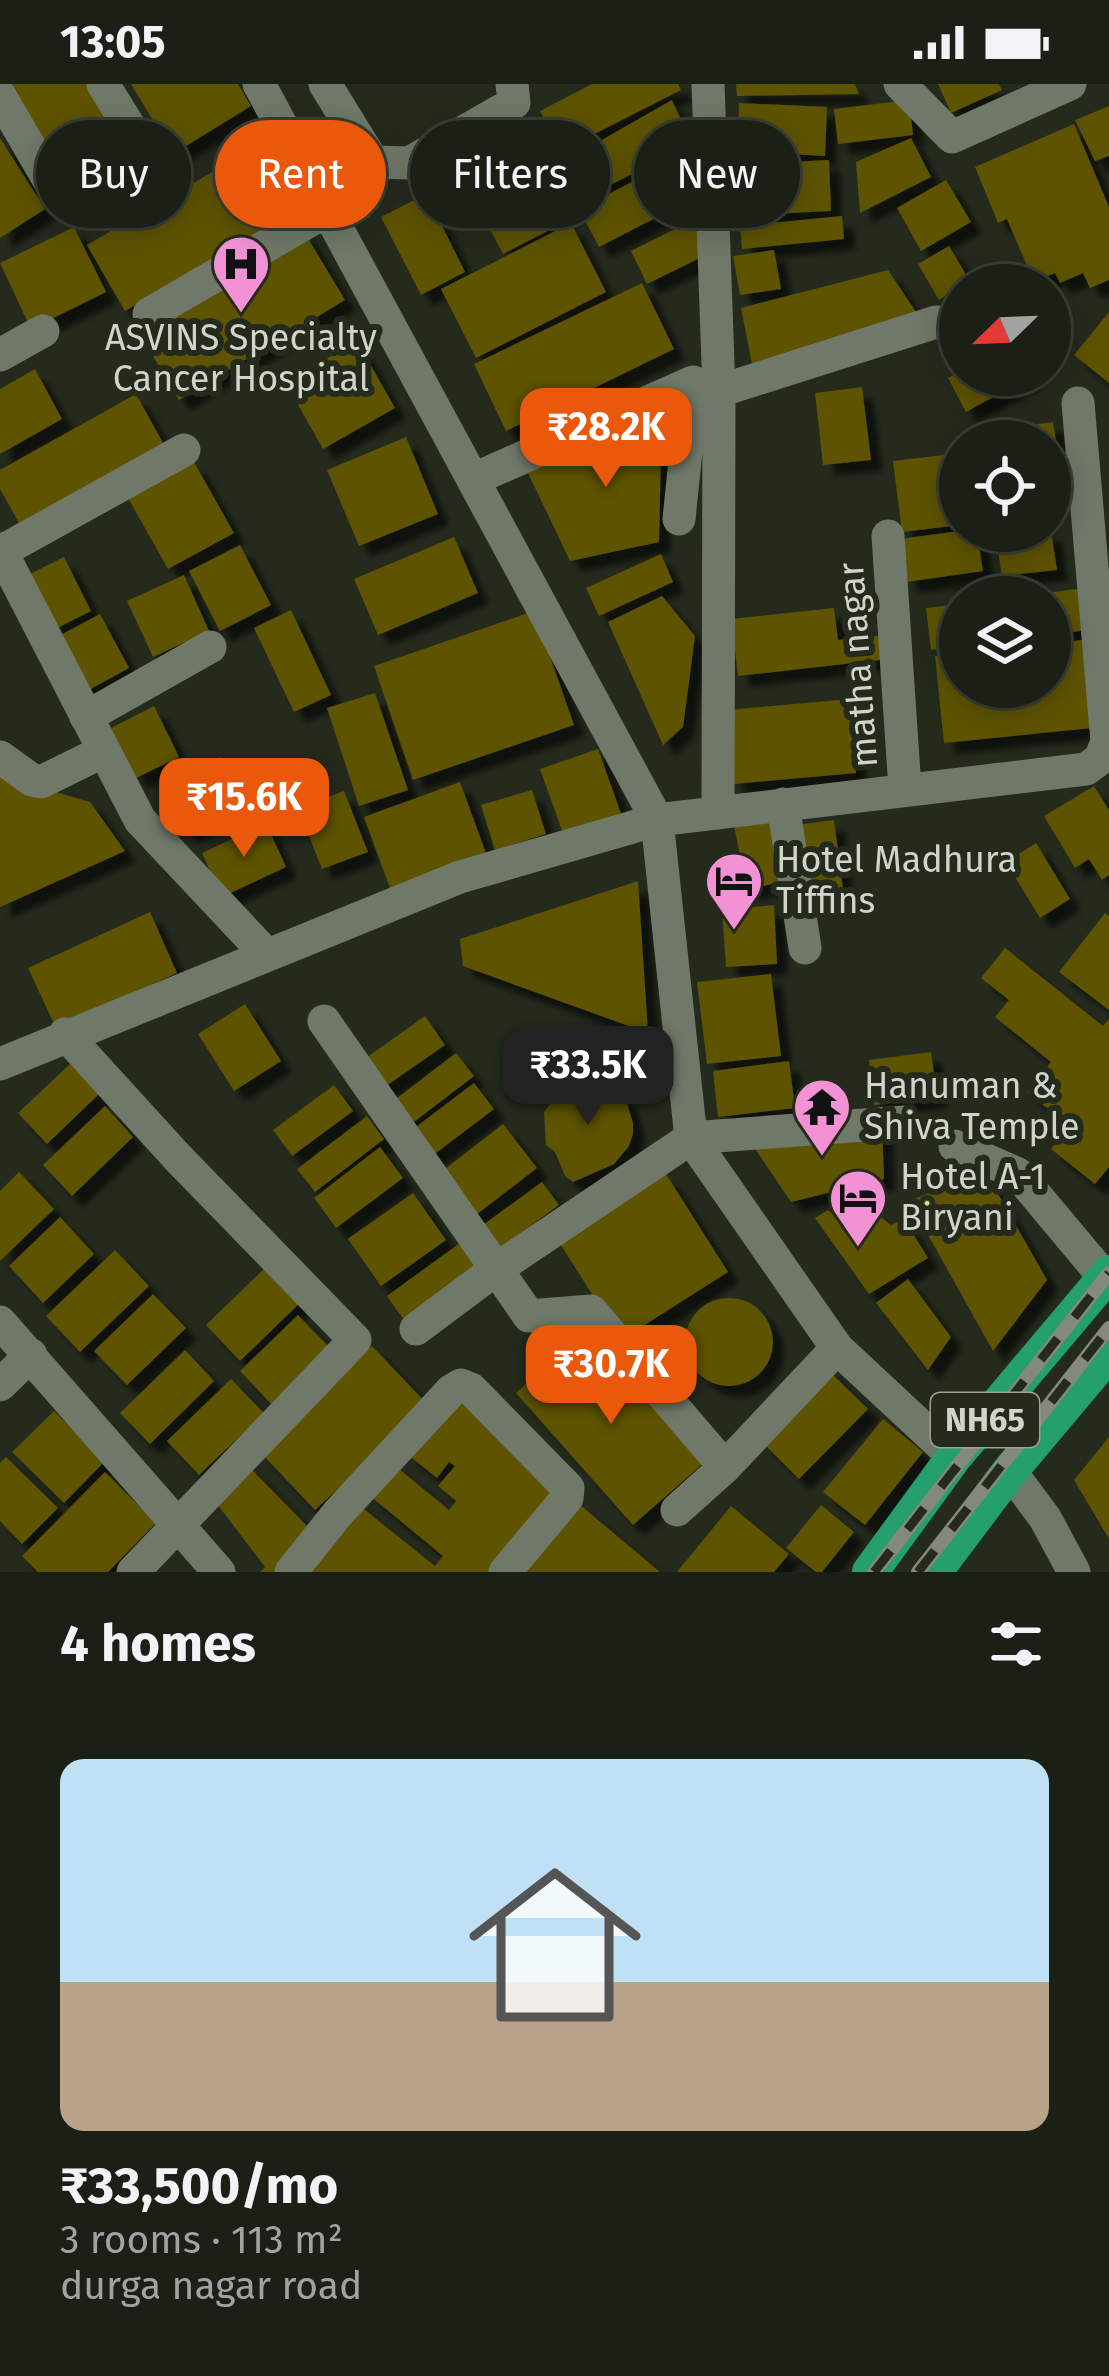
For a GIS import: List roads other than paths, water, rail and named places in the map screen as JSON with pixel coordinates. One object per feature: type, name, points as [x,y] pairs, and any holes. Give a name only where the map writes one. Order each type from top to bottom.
[{"type":"highway","name":"NH65","points":[[870,1572],[954,1457],[1107,1276]]},
{"type":"highway","name":"NH65","points":[[934,1572],[1109,1353]]},
{"type":"street","points":[[0,96],[57,194],[77,200],[137,164],[140,144],[103,84]]},
{"type":"street","points":[[259,84],[279,120]]},
{"type":"street","points":[[325,84],[373,161],[409,163],[514,103],[512,84]]},
{"type":"street","points":[[708,84],[719,391],[718,813]]},
{"type":"street","points":[[900,84],[952,137],[1070,84]]},
{"type":"street","points":[[148,314],[297,228]]},
{"type":"street","points":[[338,228],[657,820],[691,1138],[837,1348],[954,1457]]},
{"type":"street","points":[[719,391],[937,322]]},
{"type":"street","points":[[0,355],[43,331]]},
{"type":"street","points":[[474,479],[693,382],[680,520]]},
{"type":"street","points":[[0,1064],[460,877],[657,820],[1086,769],[1100,759],[1107,742],[1078,403]]},
{"type":"street","points":[[184,450],[1,550],[12,600],[86,717],[140,820],[266,954]]},
{"type":"street","name":"matha nagar","points":[[888,536],[905,789]]},
{"type":"street","points":[[86,717],[210,647]]},
{"type":"street","points":[[0,757],[41,782],[104,751]]},
{"type":"street","points":[[783,804],[805,948]]},
{"type":"street","points":[[324,1021],[530,1316],[591,1311],[725,1467]]},
{"type":"street","points":[[65,1034],[355,1340],[133,1572]]},
{"type":"street","points":[[416,1329],[691,1138],[904,1122]]},
{"type":"street","points":[[955,1146],[1018,1174],[1107,1276]]},
{"type":"street","points":[[0,1322],[219,1572]]},
{"type":"street","points":[[677,1510],[725,1467],[837,1348]]},
{"type":"street","points":[[0,1385],[31,1355]]},
{"type":"street","points":[[291,1572],[338,1513],[461,1385],[471,1389],[568,1488],[567,1498],[506,1572]]},
{"type":"street","points":[[1010,1472],[1045,1518],[1074,1572]]},
{"type":"railway","points":[[874,1572],[1109,1273]]},
{"type":"railway","points":[[918,1572],[1109,1328]]},
{"type":"place","name":"ASVINS Specialty Cancer Hospital","points":[[241,315]]},
{"type":"place","name":"Hotel Madhura Tiffins","points":[[734,932]]},
{"type":"place","name":"Hanuman & Shiva Temple","points":[[822,1158]]},
{"type":"place","name":"Hotel A-1 Biryani","points":[[858,1249]]}]
